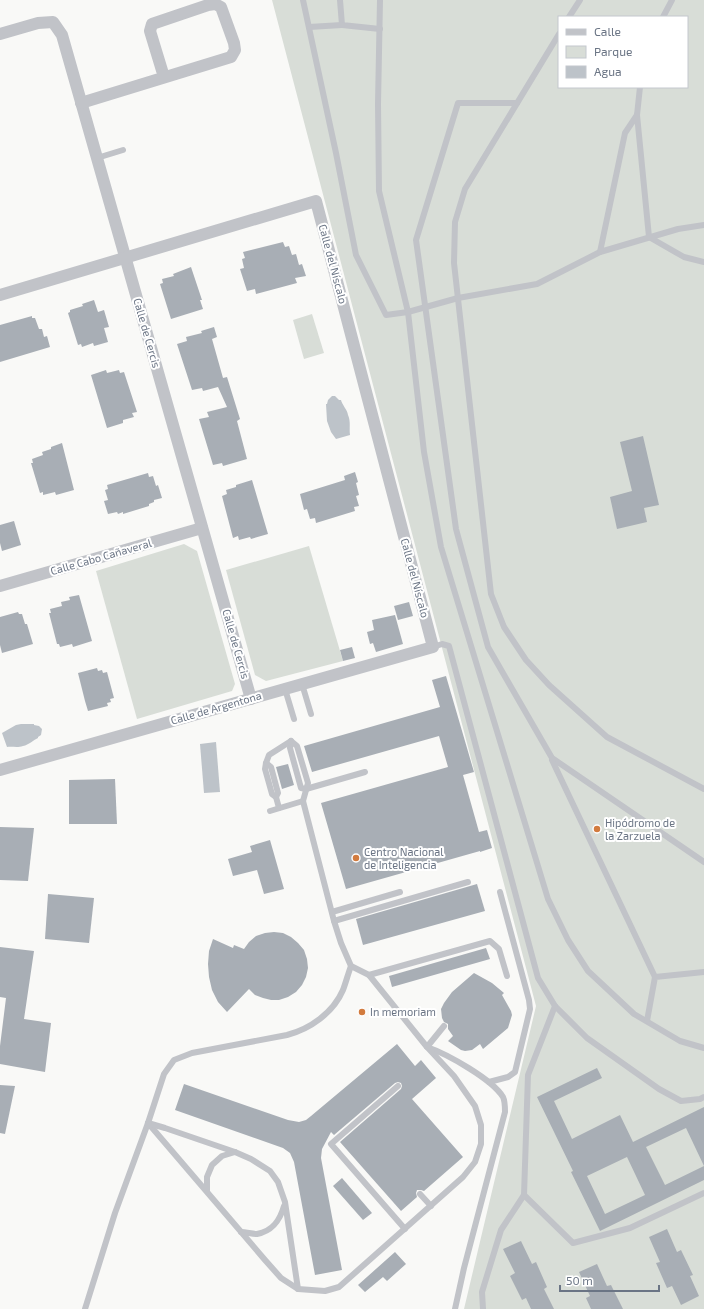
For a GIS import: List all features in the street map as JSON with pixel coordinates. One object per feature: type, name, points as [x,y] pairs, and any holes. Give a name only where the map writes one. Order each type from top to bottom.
[{"type":"street","points":[[81,103],[231,57],[235,50],[234,43],[221,7],[215,4],[208,5],[152,24],[150,32],[164,77]]},
{"type":"street","name":"Calle de Cercis","points":[[0,34],[38,23],[53,22],[62,35],[251,698]]},
{"type":"street","name":"Calle del Níscalo","points":[[0,295],[316,201],[433,647]]},
{"type":"street","name":"Calle Cabo Cañaveral","points":[[0,586],[202,528]]},
{"type":"street","name":"Calle de Argentona","points":[[0,770],[433,647]]},
{"type":"lane","points":[[303,0],[356,255],[386,315],[408,312],[458,298],[537,284],[600,252],[678,229],[704,225]]},
{"type":"lane","points":[[340,0],[342,25]]},
{"type":"lane","points":[[380,0],[378,104],[379,191],[408,312],[424,452],[441,547],[548,899],[568,940],[588,970],[634,1014],[680,1041],[704,1048]]},
{"type":"lane","points":[[570,16],[580,0]]},
{"type":"lane","points":[[664,16],[672,0]]},
{"type":"lane","points":[[309,27],[342,25],[380,29]]},
{"type":"lane","points":[[558,36],[465,189],[455,222],[454,263],[491,594],[504,628],[526,660],[549,685],[607,737],[704,789]]},
{"type":"lane","points":[[640,88],[637,115],[649,237]]},
{"type":"lane","points":[[517,103],[458,103],[416,240],[456,528],[488,647],[552,758],[654,977],[647,1021]]},
{"type":"lane","points":[[600,252],[625,133],[637,115]]},
{"type":"lane","points":[[97,158],[123,150]]},
{"type":"lane","points":[[649,237],[684,257],[704,262]]},
{"type":"lane","points":[[433,647],[442,644],[450,646],[538,978],[555,1006],[587,1038],[659,1089],[681,1101],[700,1099],[704,1097]]},
{"type":"lane","points":[[302,684],[311,714]]},
{"type":"lane","points":[[285,689],[294,719]]},
{"type":"lane","points":[[148,1123],[281,1278],[298,1289],[325,1291],[339,1287],[463,1178],[476,1162],[480,1144],[481,1125],[475,1106],[454,1076],[427,1047],[369,975],[351,966],[341,943],[334,921],[303,801],[308,783],[297,746],[291,740],[269,755],[266,763],[271,767],[278,793],[276,797],[279,808]]},
{"type":"lane","points":[[552,758],[704,862]]},
{"type":"lane","points":[[306,789],[365,772]]},
{"type":"lane","points":[[270,811],[303,801]]},
{"type":"lane","points":[[334,921],[468,882]]},
{"type":"lane","points":[[332,912],[400,892]]},
{"type":"lane","points":[[489,1082],[508,1077],[515,1072],[530,1009],[529,1000],[500,892]]},
{"type":"lane","points":[[369,975],[490,941],[499,949],[507,976]]},
{"type":"lane","points":[[86,1309],[115,1213],[148,1123],[164,1074],[174,1060],[192,1053],[300,1032],[318,1020],[334,1004],[342,991],[351,966]]},
{"type":"lane","points":[[654,977],[704,972]]},
{"type":"lane","points":[[483,1309],[482,1292],[501,1230],[524,1195],[528,1075],[555,1006]]},
{"type":"lane","points":[[427,1047],[444,1026]]},
{"type":"lane","points":[[427,1047],[440,1052],[489,1082],[504,1098],[505,1112],[455,1309]]},
{"type":"lane","points":[[398,1086],[331,1144],[405,1228]]},
{"type":"lane","points":[[148,1123],[235,1152],[251,1159],[270,1171],[278,1182],[284,1202],[298,1289]]},
{"type":"lane","points":[[207,1190],[207,1177],[212,1165],[222,1156],[235,1152]]},
{"type":"lane","points":[[524,1195],[573,1243],[630,1228],[704,1193]]},
{"type":"lane","points":[[420,1194],[431,1206]]},
{"type":"lane","points":[[241,1232],[256,1234],[271,1228],[281,1217],[284,1202]]},
{"type":"green space","name":"Hipódromo de la Zarzuela","points":[[272,0],[704,0],[704,1309],[464,1309],[536,1006]]},
{"type":"green space","points":[[312,314],[324,353],[304,359],[293,320]]},
{"type":"green space","points":[[184,544],[197,551],[235,684],[232,691],[137,719],[96,571]]},
{"type":"green space","points":[[309,546],[343,661],[266,681],[255,675],[226,570]]},
{"type":"water","points":[[332,396],[335,396],[341,400],[350,423],[350,435],[336,439],[331,432],[327,421],[326,404]]},
{"type":"water","points":[[34,724],[39,726],[42,729],[41,735],[29,744],[19,747],[7,747],[2,733],[16,725]]},
{"type":"water","points":[[216,742],[220,792],[204,793],[200,744]]},
{"type":"building","points":[[283,242],[285,247],[289,246],[292,255],[296,254],[299,265],[302,264],[306,276],[295,278],[297,283],[256,294],[255,289],[247,291],[240,269],[244,268],[242,259],[245,258],[243,252]]},
{"type":"building","points":[[191,267],[202,300],[200,300],[203,309],[171,319],[160,284],[163,283],[162,279],[174,276],[173,274]]},
{"type":"building","points":[[94,300],[98,312],[104,310],[109,327],[104,328],[108,342],[94,346],[93,343],[82,347],[81,344],[78,345],[68,313],[70,310],[83,306],[82,304]]},
{"type":"building","points":[[32,316],[32,318],[35,318],[39,329],[42,329],[44,337],[47,336],[50,347],[0,362],[0,325]]},
{"type":"building","points":[[214,327],[217,337],[212,339],[223,378],[227,377],[240,419],[237,421],[247,459],[223,466],[222,463],[213,465],[199,419],[209,417],[207,412],[227,407],[218,387],[203,391],[202,388],[192,390],[177,344],[187,341],[186,337],[202,333],[201,331]]},
{"type":"building","points":[[106,370],[107,373],[119,370],[120,373],[124,372],[137,412],[132,413],[134,417],[123,420],[123,423],[107,428],[91,375]]},
{"type":"building","points":[[643,436],[659,505],[644,508],[647,522],[617,529],[610,497],[632,491],[620,442]]},
{"type":"building","points":[[62,443],[74,490],[56,495],[55,492],[43,495],[43,492],[40,493],[31,463],[33,463],[32,459],[43,455],[42,452],[51,449],[51,447]]},
{"type":"building","points":[[355,472],[358,482],[356,483],[359,495],[356,496],[359,506],[354,507],[355,511],[316,523],[315,518],[310,519],[307,509],[304,510],[300,494],[345,480],[344,476]]},
{"type":"building","points":[[148,473],[149,477],[153,476],[156,486],[158,485],[162,498],[154,500],[154,502],[149,504],[149,506],[123,514],[123,512],[118,514],[117,512],[108,514],[104,501],[108,500],[105,490],[108,489],[107,485]]},
{"type":"building","points":[[252,480],[268,534],[251,539],[250,537],[239,540],[238,536],[233,538],[222,496],[227,494],[226,490]]},
{"type":"building","points":[[14,521],[21,545],[2,551],[0,543],[0,525]]},
{"type":"building","points":[[79,595],[92,641],[73,647],[72,644],[60,647],[59,644],[57,644],[49,613],[51,613],[50,609],[62,606],[61,602],[70,600],[69,597]]},
{"type":"building","points":[[409,602],[413,616],[398,620],[394,606]]},
{"type":"building","points":[[18,612],[19,614],[22,614],[25,624],[27,624],[33,644],[2,653],[0,645],[0,617]]},
{"type":"building","points":[[395,615],[403,644],[376,652],[373,643],[370,644],[367,632],[374,630],[372,620]]},
{"type":"building","points":[[352,647],[355,658],[343,661],[340,650]]},
{"type":"building","points":[[97,668],[98,671],[102,670],[103,673],[107,672],[114,698],[110,699],[111,702],[107,703],[108,706],[88,711],[78,673]]},
{"type":"building","points":[[446,676],[474,772],[463,775],[479,832],[487,830],[492,848],[346,889],[321,803],[448,767],[439,736],[312,772],[304,746],[440,707],[432,680]]},
{"type":"building","points":[[288,764],[294,785],[282,789],[276,767]]},
{"type":"building","points":[[115,779],[117,824],[69,824],[69,780]]},
{"type":"building","points":[[0,827],[34,828],[28,881],[0,880]]},
{"type":"building","points":[[270,840],[284,889],[264,894],[257,870],[233,876],[228,859],[252,852],[250,846]]},
{"type":"building","points":[[477,884],[485,911],[363,945],[356,919]]},
{"type":"building","points":[[48,894],[94,898],[89,943],[45,939]]},
{"type":"building","points":[[274,932],[283,933],[291,937],[304,950],[308,968],[302,985],[296,992],[279,1000],[263,998],[255,995],[249,989],[227,1012],[218,1002],[212,990],[209,977],[209,951],[213,939],[233,948],[234,945],[244,949],[256,936]]},
{"type":"building","points":[[0,947],[34,951],[24,1019],[51,1023],[45,1072],[0,1064],[0,1046],[6,998],[0,997]]},
{"type":"building","points":[[486,948],[490,959],[392,987],[389,976]]},
{"type":"building","points":[[474,973],[492,983],[504,993],[502,995],[512,1015],[508,1028],[483,1049],[480,1044],[472,1050],[465,1051],[448,1041],[453,1036],[448,1029],[448,1024],[444,1022],[442,1018],[441,1009],[452,992]]},
{"type":"building","points":[[397,1044],[415,1066],[421,1060],[436,1078],[412,1099],[463,1157],[424,1191],[417,1190],[417,1197],[401,1211],[340,1142],[401,1089],[401,1083],[395,1083],[334,1135],[331,1132],[322,1149],[321,1158],[342,1270],[315,1275],[294,1162],[290,1153],[283,1148],[175,1110],[184,1084],[288,1120],[299,1122],[306,1120]]},
{"type":"building","points":[[597,1068],[602,1078],[554,1101],[572,1139],[620,1115],[633,1142],[704,1107],[704,1166],[704,1180],[600,1231],[537,1097]],"holes":[[[686,1128],[704,1166],[665,1185],[646,1147]],[[627,1157],[645,1195],[605,1214],[587,1176]]]},
{"type":"building","points":[[0,1085],[15,1086],[5,1134],[0,1133]]},
{"type":"building","points":[[342,1178],[372,1213],[363,1220],[333,1186]]},
{"type":"building","points":[[667,1229],[677,1252],[681,1250],[693,1275],[690,1276],[699,1296],[681,1305],[672,1286],[667,1288],[656,1263],[660,1262],[649,1237]]},
{"type":"building","points":[[521,1241],[532,1264],[536,1262],[547,1287],[544,1289],[554,1309],[531,1309],[526,1298],[522,1300],[510,1276],[515,1273],[503,1249]]},
{"type":"building","points":[[395,1252],[406,1264],[387,1281],[383,1277],[365,1292],[358,1285]]},
{"type":"building","points":[[597,1264],[607,1286],[611,1285],[623,1309],[591,1309],[586,1298],[590,1296],[579,1272]]},
{"type":"place","name":"Hipódromo de la Zarzuela","points":[[597,829]]},
{"type":"place","name":"Centro Nacional de Inteligencia","points":[[356,858]]},
{"type":"place","name":"In memoriam","points":[[362,1012]]}]
